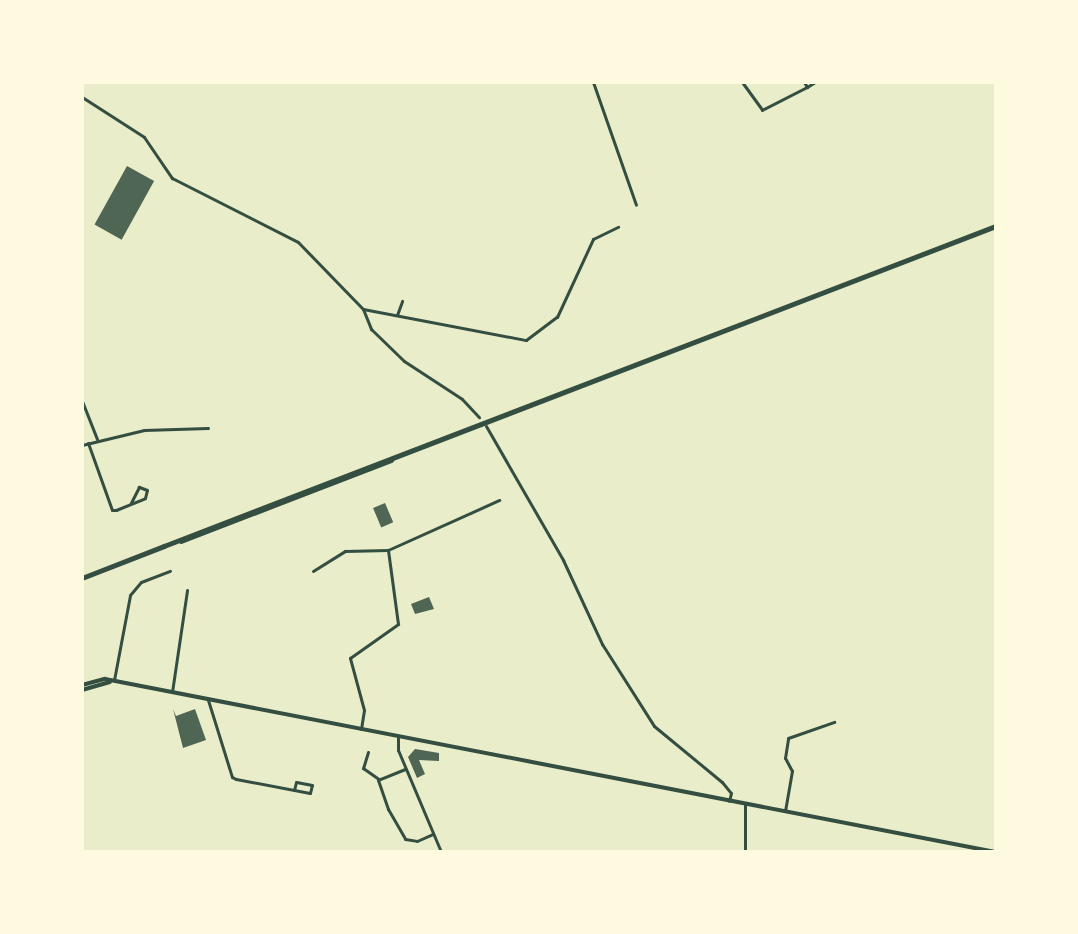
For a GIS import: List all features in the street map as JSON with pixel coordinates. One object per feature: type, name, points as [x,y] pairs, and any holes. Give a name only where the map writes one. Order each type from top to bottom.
[{"type":"main road","points":[[82,578],[996,226]]},
{"type":"street","points":[[593,82],[636,205]]},
{"type":"street","points":[[741,82],[762,111],[815,82]]},
{"type":"street","points":[[804,82],[807,87]]},
{"type":"street","points":[[82,97],[144,137],[172,178],[298,242],[363,309],[371,329],[404,361],[462,399],[479,417]]},
{"type":"street","points":[[363,309],[519,341],[532,338],[557,318],[593,239],[618,227]]},
{"type":"street","points":[[398,315],[402,301]]},
{"type":"street","points":[[82,401],[97,439]]},
{"type":"street","points":[[486,426],[563,560],[602,644],[654,726],[722,782],[731,793],[729,801]]},
{"type":"street","points":[[82,445],[97,439],[144,430],[208,428]]},
{"type":"street","points":[[88,443],[110,507],[131,503],[146,498],[145,488],[136,489],[131,503]]},
{"type":"street","points":[[313,572],[357,548],[388,550],[499,500]]},
{"type":"street","points":[[361,729],[364,710],[350,658],[398,624],[388,550]]},
{"type":"street","points":[[114,682],[130,595],[141,582],[170,571]]},
{"type":"street","points":[[172,692],[187,590]]},
{"type":"street","points":[[83,688],[97,679],[172,692],[995,852]]},
{"type":"street","points":[[208,699],[232,777],[310,794],[312,785],[296,782],[294,790]]},
{"type":"street","points":[[785,811],[792,771],[785,758],[788,738],[834,722]]},
{"type":"street","points":[[398,737],[405,769],[441,852]]},
{"type":"street","points":[[368,752],[363,768],[379,779],[403,837],[415,842],[434,834]]},
{"type":"street","points":[[379,779],[405,769]]},
{"type":"street","points":[[745,804],[745,852]]},
{"type":"building","points":[[127,166],[154,181],[122,240],[95,225]]},
{"type":"building","points":[[385,503],[393,522],[381,527],[373,508]]},
{"type":"building","points":[[429,597],[434,609],[415,614],[411,604]]},
{"type":"building","points":[[173,709],[176,716],[195,709],[206,740],[183,748]]},
{"type":"building","points":[[415,749],[439,753],[439,761],[419,760],[425,774],[417,778],[408,757]]}]
